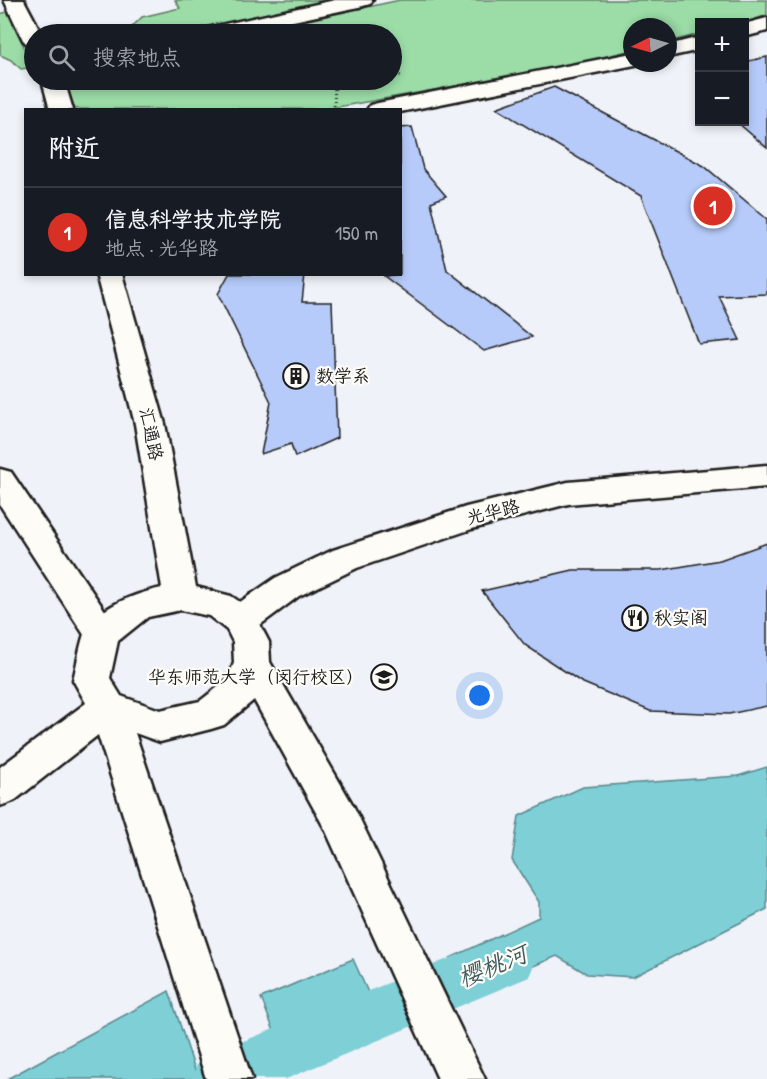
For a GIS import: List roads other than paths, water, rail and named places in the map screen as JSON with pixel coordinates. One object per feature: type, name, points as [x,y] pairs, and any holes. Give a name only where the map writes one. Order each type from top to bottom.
[{"type":"street","points":[[14,0],[26,24]]},
{"type":"street","points":[[253,24],[363,0]]},
{"type":"street","points":[[749,29],[767,24]]},
{"type":"street","points":[[677,49],[695,44]]},
{"type":"street","points":[[388,108],[623,61]]},
{"type":"street","points":[[55,90],[61,108]]},
{"type":"street","name":"汇通路","points":[[110,276],[150,424],[181,597]]},
{"type":"street","name":"光华路","points":[[240,621],[287,586],[345,559],[466,519],[568,493],[767,476]]},
{"type":"street","points":[[0,480],[102,634]]},
{"type":"street","points":[[108,707],[160,726],[211,714],[241,689],[252,663],[251,642],[240,621],[219,605],[181,597],[138,606],[102,634],[91,680],[108,707],[229,1079]]},
{"type":"street","points":[[252,663],[340,819],[462,1079]]},
{"type":"street","points":[[0,789],[108,707]]},
{"type":"water","points":[[767,767],[767,909],[633,977],[587,974],[557,956],[467,994],[450,958],[539,917],[539,902],[512,860],[519,816],[583,787],[738,776]]},
{"type":"water","points":[[353,959],[384,1028],[289,1069],[261,998]]},
{"type":"water","points":[[169,991],[198,1079],[7,1079]]},
{"type":"waterway","name":"樱桃河","points":[[219,1079],[510,959]]},
{"type":"place","name":"信息科学技术学院","points":[[713,206]]},
{"type":"place","name":"数学系","points":[[296,376]]},
{"type":"place","name":"秋实阁","points":[[635,618]]},
{"type":"place","name":"华东师范大学（闵行校区）","points":[[384,677]]}]
